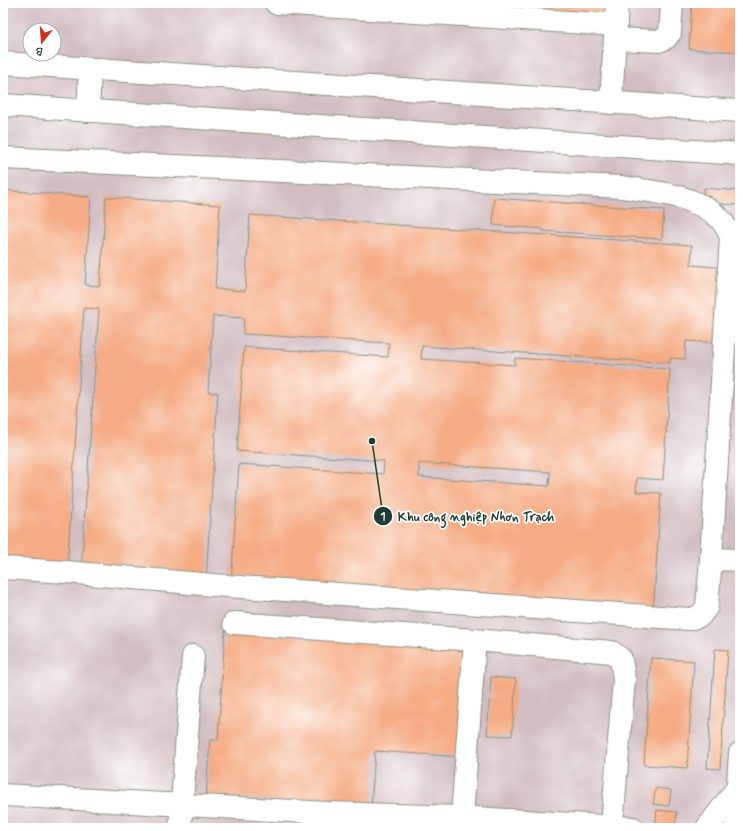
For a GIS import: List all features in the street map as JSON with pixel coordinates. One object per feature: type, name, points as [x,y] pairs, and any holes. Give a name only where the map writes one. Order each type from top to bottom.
[{"type":"street","points":[[276,3],[351,5],[615,32],[659,41],[666,38],[670,33],[672,3]]},
{"type":"street","points":[[611,103],[617,3]]},
{"type":"street","points":[[3,63],[740,111]]},
{"type":"street","points":[[88,111],[90,69]]},
{"type":"street","points":[[3,105],[740,154]]},
{"type":"street","points":[[3,158],[622,187],[673,196],[700,204],[720,218],[731,236],[711,559],[707,607],[700,616],[689,619],[221,586],[73,572],[3,568]]},
{"type":"street","points":[[711,559],[740,560]]},
{"type":"street","points":[[3,795],[328,813],[462,817],[609,827],[624,679],[621,659],[612,652],[475,640],[234,623]]},
{"type":"street","points":[[462,817],[475,640]]},
{"type":"street","points":[[180,828],[193,656]]},
{"type":"street","points":[[735,828],[740,753]]},
{"type":"street","points":[[707,828],[738,787]]},
{"type":"shaded area","points":[[3,3],[740,3],[740,828],[3,828]]},
{"type":"building","points":[[459,3],[615,3],[614,15]]},
{"type":"building","points":[[692,3],[740,3],[740,52],[689,49]]},
{"type":"building","points":[[704,188],[740,191],[740,205],[703,203]]},
{"type":"building","points":[[3,190],[91,197],[85,285],[100,286],[106,197],[220,205],[215,289],[245,291],[250,215],[692,245],[691,265],[728,268],[723,343],[686,341],[685,359],[670,358],[670,363],[422,346],[421,359],[515,365],[515,358],[670,369],[663,480],[637,478],[636,492],[661,493],[653,614],[231,585],[239,464],[383,474],[384,461],[237,451],[244,347],[388,357],[389,343],[243,334],[244,318],[213,316],[208,392],[218,393],[206,579],[81,571],[99,309],[84,308],[67,570],[3,566]],"holes":[[[419,463],[550,472],[549,486],[419,477]]]},
{"type":"building","points":[[494,198],[664,210],[662,239],[543,231],[543,229],[493,225]]},
{"type":"building","points":[[225,631],[470,647],[463,757],[375,751],[371,807],[206,796],[210,740],[218,740]]},
{"type":"building","points":[[715,649],[728,650],[720,769],[707,768]]},
{"type":"building","points":[[651,658],[694,661],[687,768],[644,765]]},
{"type":"building","points":[[491,677],[516,679],[512,736],[487,735]]},
{"type":"building","points":[[656,788],[671,790],[669,806],[653,804]]},
{"type":"building","points":[[657,810],[677,812],[675,828],[655,828]]},
{"type":"place","name":"Khu công nghiệp Nhơn Trạch","points":[[372,441]]}]
